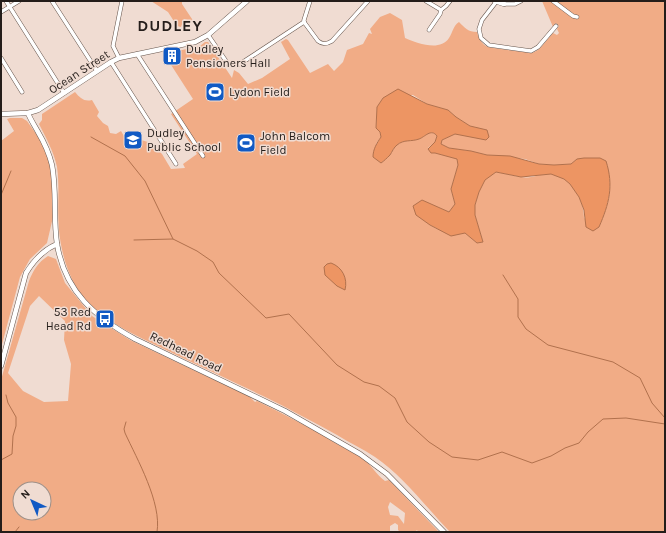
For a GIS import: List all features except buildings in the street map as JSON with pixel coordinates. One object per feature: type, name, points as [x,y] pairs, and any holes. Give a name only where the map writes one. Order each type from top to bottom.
[{"type":"main road","name":"Ocean Street","points":[[28,113],[38,110],[119,58],[190,44],[208,35],[247,1]]},
{"type":"main road","points":[[496,1],[504,4]]},
{"type":"main road","points":[[1,114],[28,113]]},
{"type":"main road","name":"Redhead Road","points":[[28,113],[46,147],[51,164],[57,244],[65,272],[72,286],[87,305],[102,319],[135,339],[285,411],[360,454],[387,474],[444,532]]},
{"type":"main road","points":[[1,366],[26,273],[37,257],[48,248],[57,244]]},
{"type":"street","points":[[6,1],[64,93]]},
{"type":"street","points":[[1,12],[19,1]]},
{"type":"street","points":[[52,1],[97,71]]},
{"type":"street","points":[[119,58],[113,46],[122,1]]},
{"type":"street","points":[[208,35],[228,64],[240,64],[304,22],[310,1]]},
{"type":"street","points":[[304,22],[318,42],[321,44],[327,44],[332,41],[368,1]]},
{"type":"street","points":[[426,1],[441,10]]},
{"type":"street","points":[[429,30],[440,14],[441,10],[450,1]]},
{"type":"street","points":[[496,1],[482,20],[479,29],[482,38],[489,45],[531,51],[538,47],[556,26]]},
{"type":"street","points":[[504,4],[515,4],[521,1]]},
{"type":"street","points":[[553,1],[573,16],[577,17]]},
{"type":"street","points":[[137,54],[203,156]]},
{"type":"street","points":[[1,58],[22,92]]},
{"type":"street","points":[[111,62],[176,164]]},
{"type":"shaded area","points":[[151,1],[182,1],[182,4],[194,22],[184,19],[181,27],[177,26],[168,12]]},
{"type":"shaded area","points":[[542,1],[665,1],[665,532],[450,532],[405,482],[385,464],[366,451],[282,405],[122,328],[102,315],[93,307],[79,292],[74,284],[64,257],[60,239],[56,161],[39,124],[42,120],[42,114],[75,92],[82,99],[92,100],[99,112],[97,116],[108,126],[110,133],[116,134],[121,131],[128,143],[138,139],[151,143],[162,154],[171,169],[185,168],[183,164],[197,154],[171,114],[193,99],[164,54],[200,46],[205,42],[208,42],[232,78],[234,70],[239,73],[248,84],[262,78],[290,59],[281,42],[286,39],[310,73],[328,64],[334,71],[343,62],[347,50],[363,44],[369,33],[372,34],[370,29],[380,17],[390,13],[402,20],[405,38],[428,45],[440,45],[445,42],[449,38],[455,25],[459,22],[465,28],[477,32],[482,43],[488,47],[532,53],[541,47],[553,33],[557,35],[559,33],[557,29],[559,26],[556,23],[553,27]],"holes":[[[413,95],[427,104],[448,110],[470,126],[487,131],[455,134],[442,140],[441,144],[449,148],[487,155],[525,159],[539,164],[571,164],[577,159],[608,172],[610,179],[610,193],[607,207],[599,227],[584,218],[582,204],[576,191],[559,176],[548,174],[525,177],[496,172],[485,179],[475,205],[475,215],[483,242],[477,243],[465,233],[437,229],[430,225],[437,207],[449,212],[455,204],[451,189],[458,165],[457,158],[435,153],[428,148],[435,142],[437,136],[430,133],[421,138],[400,143],[381,163],[376,159],[376,144],[381,137],[380,132],[376,128],[377,107],[383,98]]]},
{"type":"shaded area","points":[[398,89],[427,104],[448,110],[470,126],[487,130],[489,137],[486,140],[455,134],[442,140],[441,144],[449,148],[487,155],[510,156],[539,164],[571,164],[577,159],[584,158],[600,158],[606,161],[610,179],[610,187],[608,203],[599,227],[593,231],[586,227],[584,210],[579,197],[570,184],[564,179],[551,174],[521,177],[496,172],[485,180],[475,205],[475,215],[483,242],[477,243],[465,233],[451,236],[430,225],[416,215],[413,206],[422,200],[449,212],[455,204],[451,189],[458,165],[457,159],[431,153],[428,149],[435,142],[437,136],[432,133],[419,139],[400,143],[381,163],[373,157],[374,149],[381,137],[380,132],[376,128],[377,107],[383,98]]},
{"type":"shaded area","points":[[22,118],[27,121],[39,138],[47,155],[52,173],[53,217],[47,243],[30,259],[20,277],[1,348],[1,141],[14,131],[7,119]]},
{"type":"shaded area","points":[[48,256],[56,259],[65,283],[92,316],[130,340],[250,397],[255,402],[257,401],[287,416],[357,455],[372,467],[385,481],[389,480],[439,532],[418,532],[417,530],[415,532],[400,532],[398,530],[398,525],[395,523],[390,526],[390,532],[1,532],[1,380],[29,281],[36,267]],"holes":[[[39,296],[65,321],[64,340],[71,364],[68,401],[44,402],[23,391],[8,373],[30,306]],[[390,502],[405,513],[404,524],[398,516],[390,515],[388,507]]]},
{"type":"shaded area","points":[[331,263],[341,270],[345,277],[345,290],[337,286],[325,275],[324,267]]},
{"type":"waterway","points":[[91,137],[125,156],[145,181],[173,239]]},
{"type":"waterway","points":[[1,195],[11,171]]},
{"type":"waterway","points":[[134,240],[173,239],[197,251],[213,262],[219,273],[266,318],[289,314],[337,365],[364,382],[379,386],[395,398],[407,422],[429,442],[452,457],[478,460],[502,452],[532,463],[579,443],[588,432],[603,419],[626,418],[665,424]]},
{"type":"waterway","points":[[503,275],[518,299],[518,317],[526,329],[548,345],[613,362],[640,378],[652,403],[665,418]]},
{"type":"waterway","points":[[1,460],[12,454],[13,436],[16,426],[16,417],[8,403],[6,395]]},
{"type":"waterway","points":[[126,422],[124,429],[125,433],[142,468],[156,508],[158,520],[157,532]]},
{"type":"waterway","points":[[15,532],[19,527]]},
{"type":"place","name":"Dudley Pensioners Hall","points":[[172,56]]},
{"type":"place","name":"Lydon Field","points":[[215,92]]},
{"type":"place","name":"Dudley Public School","points":[[133,140]]},
{"type":"place","name":"John Balcom Field","points":[[246,143]]},
{"type":"place","name":"53 Red Head Rd","points":[[105,319]]},
{"type":"district","name":"DUDLEY","points":[[170,25]]}]
